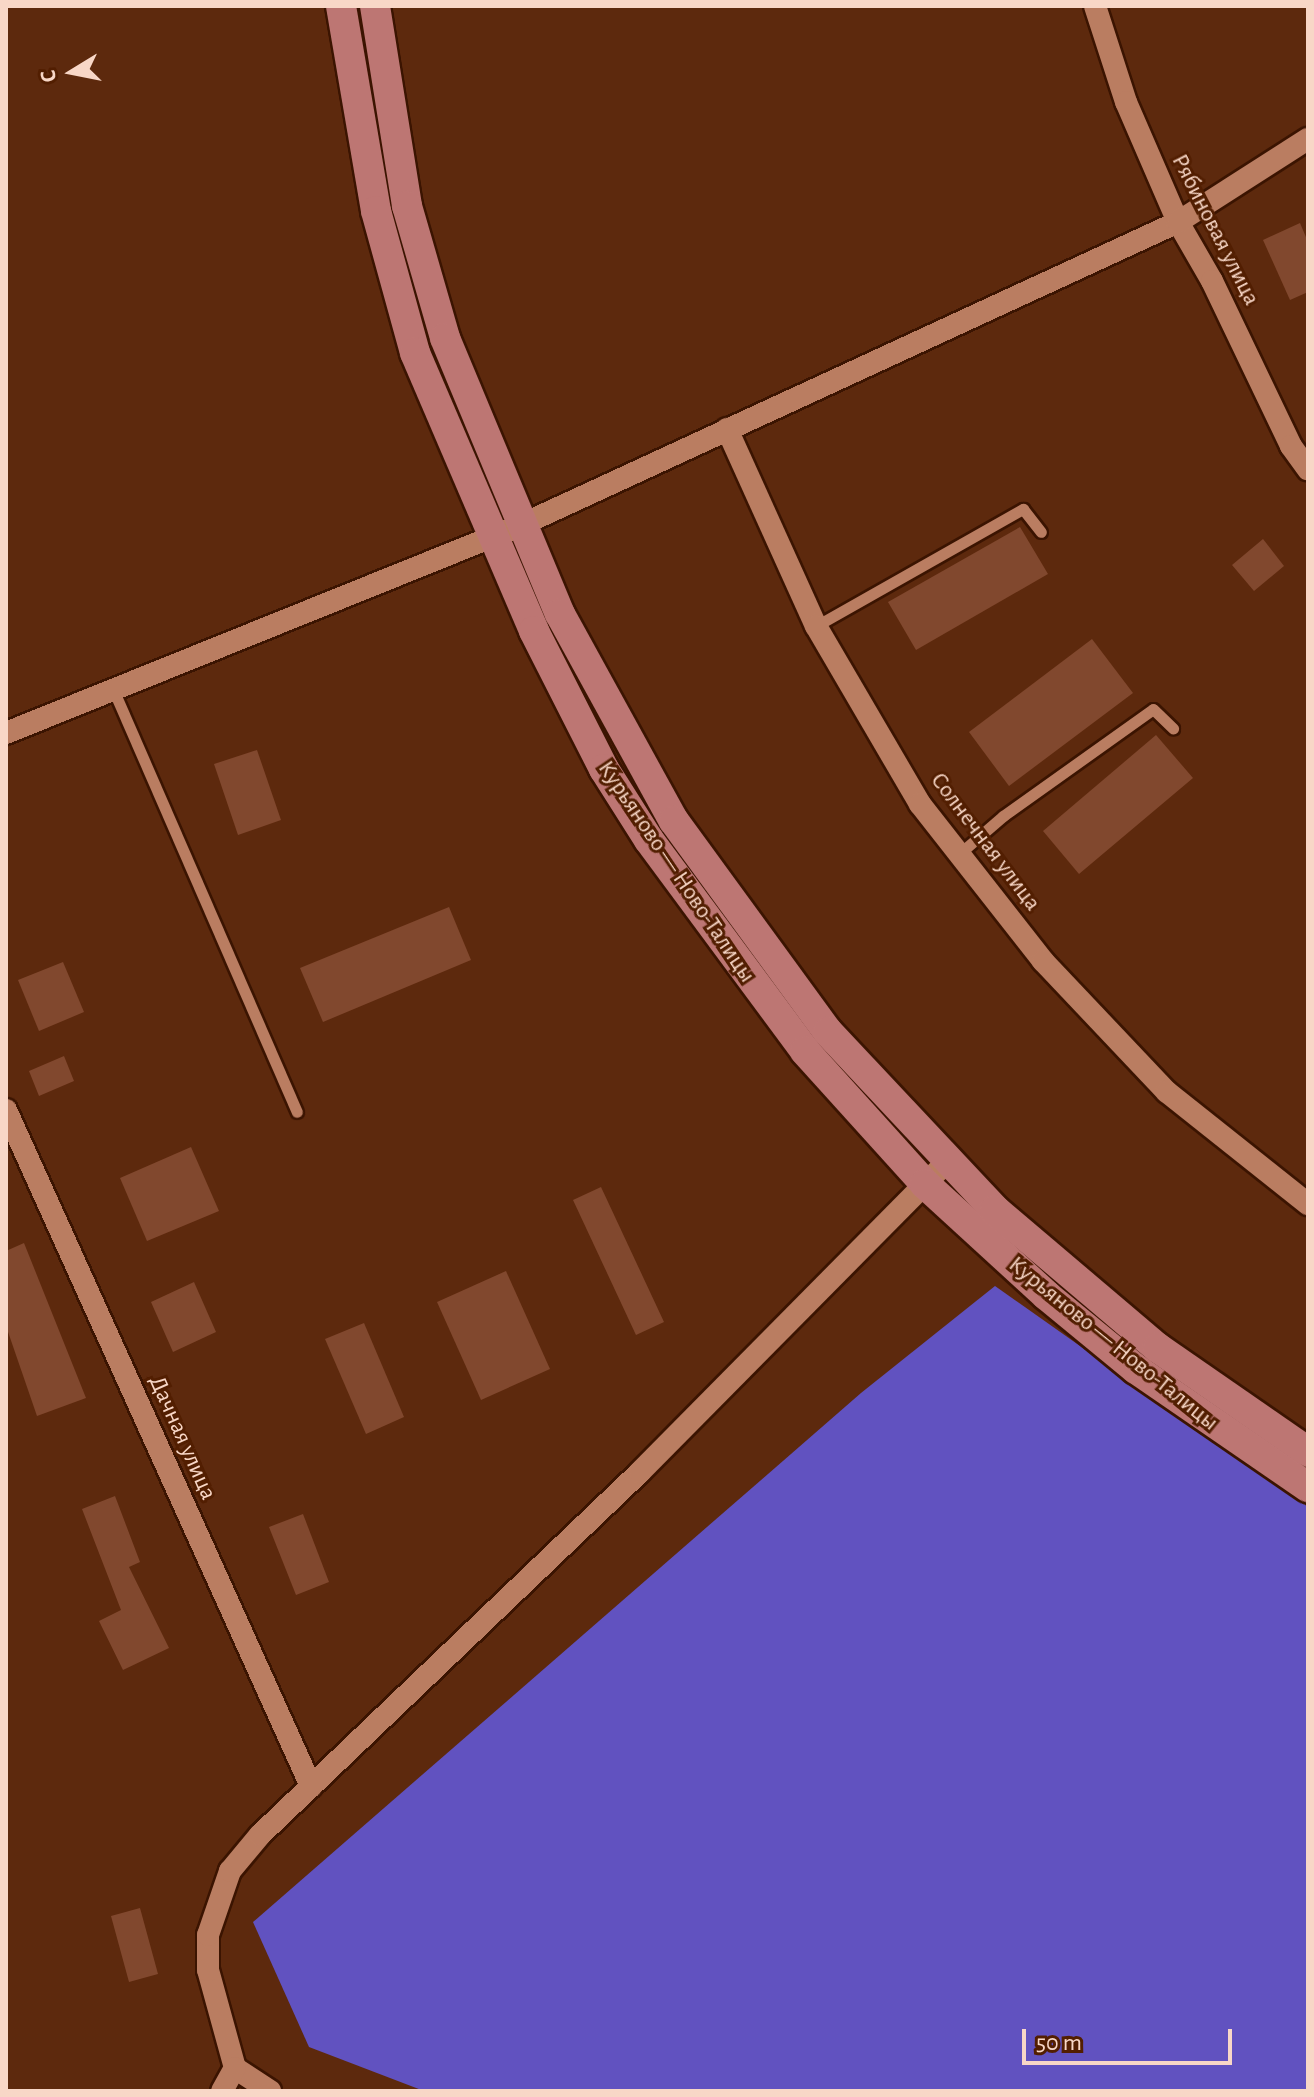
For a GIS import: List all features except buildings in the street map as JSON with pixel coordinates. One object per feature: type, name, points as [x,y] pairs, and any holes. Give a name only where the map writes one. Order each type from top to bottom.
[{"type":"main road","name":"Курьяново — Ново-Талицы","points":[[341,6],[376,211],[411,339],[490,538],[604,769],[649,840],[795,1039],[925,1184],[1046,1295],[1136,1369],[1308,1487]]},
{"type":"main road","name":"Курьяново — Ново-Талицы","points":[[375,6],[407,206],[445,338],[519,526],[634,754],[716,885],[828,1032],[948,1161],[1066,1273],[1146,1338],[1308,1452]]},
{"type":"street","name":"Рябиновая улица","points":[[1095,6],[1126,102],[1178,222],[1212,281],[1291,446],[1308,469]]},
{"type":"street","points":[[6,733],[519,526],[1178,222],[1308,139]]},
{"type":"street","name":"Солнечная улица","points":[[727,429],[816,626],[920,804],[1043,961],[1167,1092],[1308,1204]]},
{"type":"street","name":"Дачная улица","points":[[6,1110],[311,1786]]},
{"type":"street","points":[[270,2091],[235,2068],[208,1970],[208,1935],[216,1904],[230,1871],[311,1786],[640,1472],[948,1161]]},
{"type":"street","points":[[222,2091],[235,2068]]},
{"type":"lane","points":[[816,626],[1023,509],[1041,532]]},
{"type":"lane","points":[[113,689],[297,1112]]},
{"type":"lane","points":[[959,854],[1003,816],[1153,709],[1173,728]]},
{"type":"shaded area","points":[[995,1286],[1308,1507],[1308,2091],[424,2091],[309,2047],[253,1922],[861,1393]]}]
